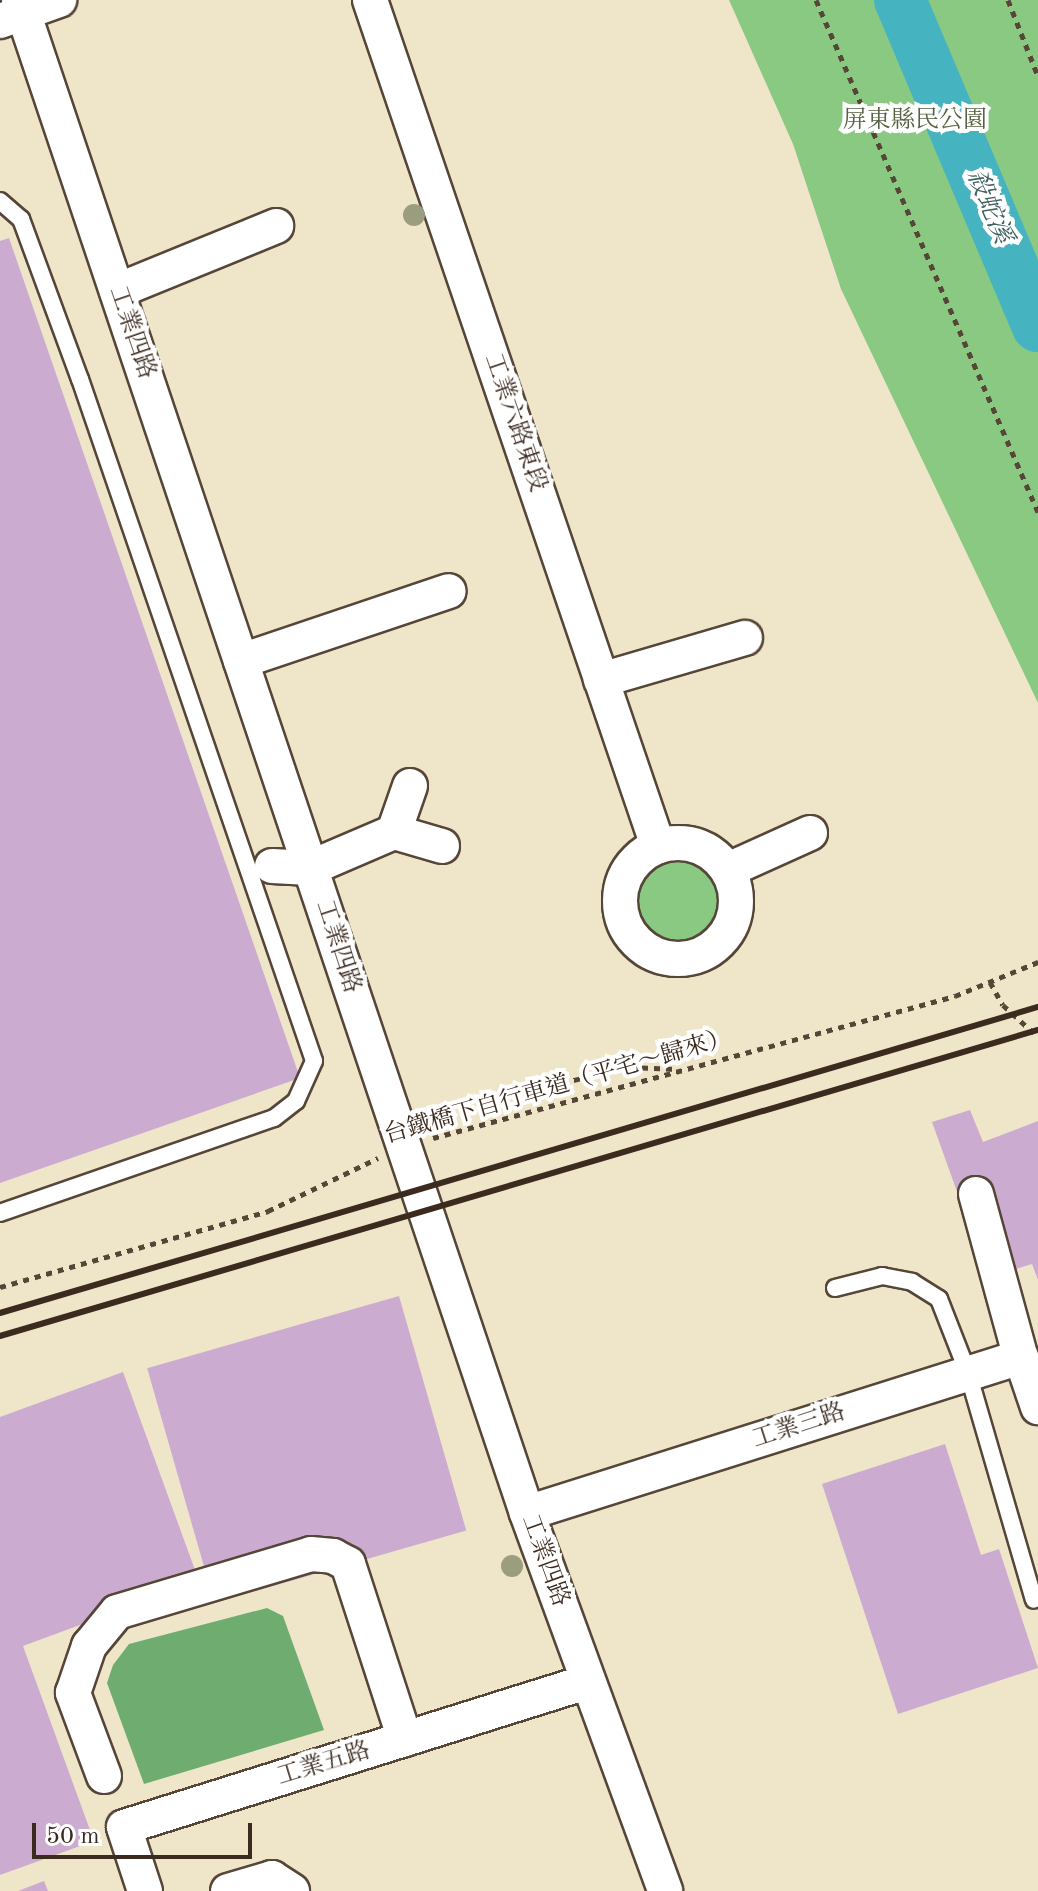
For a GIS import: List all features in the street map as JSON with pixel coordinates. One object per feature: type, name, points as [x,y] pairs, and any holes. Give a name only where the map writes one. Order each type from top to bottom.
[{"type":"street","points":[[14,11],[59,0]]},
{"type":"street","name":"工業六路東段","points":[[370,0],[658,846]]},
{"type":"street","name":"工業四路","points":[[14,11],[117,291],[527,1513],[665,1891]]},
{"type":"street","points":[[117,291],[276,226]]},
{"type":"street","points":[[241,661],[449,591]]},
{"type":"street","points":[[601,680],[745,638]]},
{"type":"street","points":[[394,832],[410,786]]},
{"type":"street","points":[[272,866],[310,868],[394,832],[442,846]]},
{"type":"street","points":[[728,870],[810,833]]},
{"type":"street","points":[[682,842],[700,846],[728,870],[735,887],[731,926],[703,954],[664,958],[632,936],[620,899],[633,864],[658,846],[682,842]]},
{"type":"street","points":[[976,1194],[1021,1358],[1038,1407]]},
{"type":"street","name":"工業三路","points":[[527,1513],[1021,1358]]},
{"type":"street","points":[[104,1776],[73,1693],[83,1657],[117,1612],[311,1554],[333,1556],[348,1564],[405,1739]]},
{"type":"street","name":"工業五路","points":[[145,1891],[124,1827],[588,1682]]},
{"type":"street","points":[[228,1891],[272,1878],[292,1891]]},
{"type":"lane","points":[[0,201],[21,219],[80,379],[314,1061],[296,1101],[274,1118],[0,1213]]},
{"type":"lane","points":[[835,1288],[882,1276],[927,1289],[948,1316],[968,1373],[1034,1600]]},
{"type":"path","points":[[816,0],[1038,512]]},
{"type":"path","points":[[1008,0],[1038,76]]},
{"type":"path","name":"台鐵橋下自行車道（平宅～歸來）","points":[[0,1287],[268,1211],[403,1146],[990,982],[1038,962]]},
{"type":"path","points":[[990,982],[1003,1005],[1038,1037]]},
{"type":"path","points":[[492,1099],[630,1067],[682,1070]]},
{"type":"green space","name":"屏東縣民公園","points":[[729,0],[1038,0],[1038,703],[841,289],[793,144]]},
{"type":"green space","points":[[678,843],[700,847],[719,860],[732,879],[736,901],[732,923],[719,942],[700,955],[678,959],[656,955],[637,942],[624,923],[620,901],[624,879],[637,860],[656,847]]},
{"type":"green space","points":[[267,1608],[283,1616],[324,1730],[144,1784],[107,1683],[113,1665],[129,1644]]},
{"type":"building","points":[[9,238],[300,1078],[0,1183],[0,241]]},
{"type":"building","points":[[970,1110],[983,1142],[1038,1121],[1038,1280],[1032,1264],[988,1278],[932,1122]]},
{"type":"building","points":[[399,1296],[466,1531],[214,1603],[147,1368]]},
{"type":"building","points":[[123,1372],[199,1581],[23,1646],[94,1841],[0,1875],[0,1417]]},
{"type":"building","points":[[945,1444],[981,1555],[999,1549],[1038,1668],[898,1714],[822,1484]]},
{"type":"building","points":[[44,1881],[48,1891],[18,1891]]},
{"type":"waterway","name":"殺蛇溪","points":[[900,0],[1038,326]]},
{"type":"railway","points":[[0,1313],[1038,1007]]},
{"type":"railway","points":[[0,1336],[1038,1030]]}]
